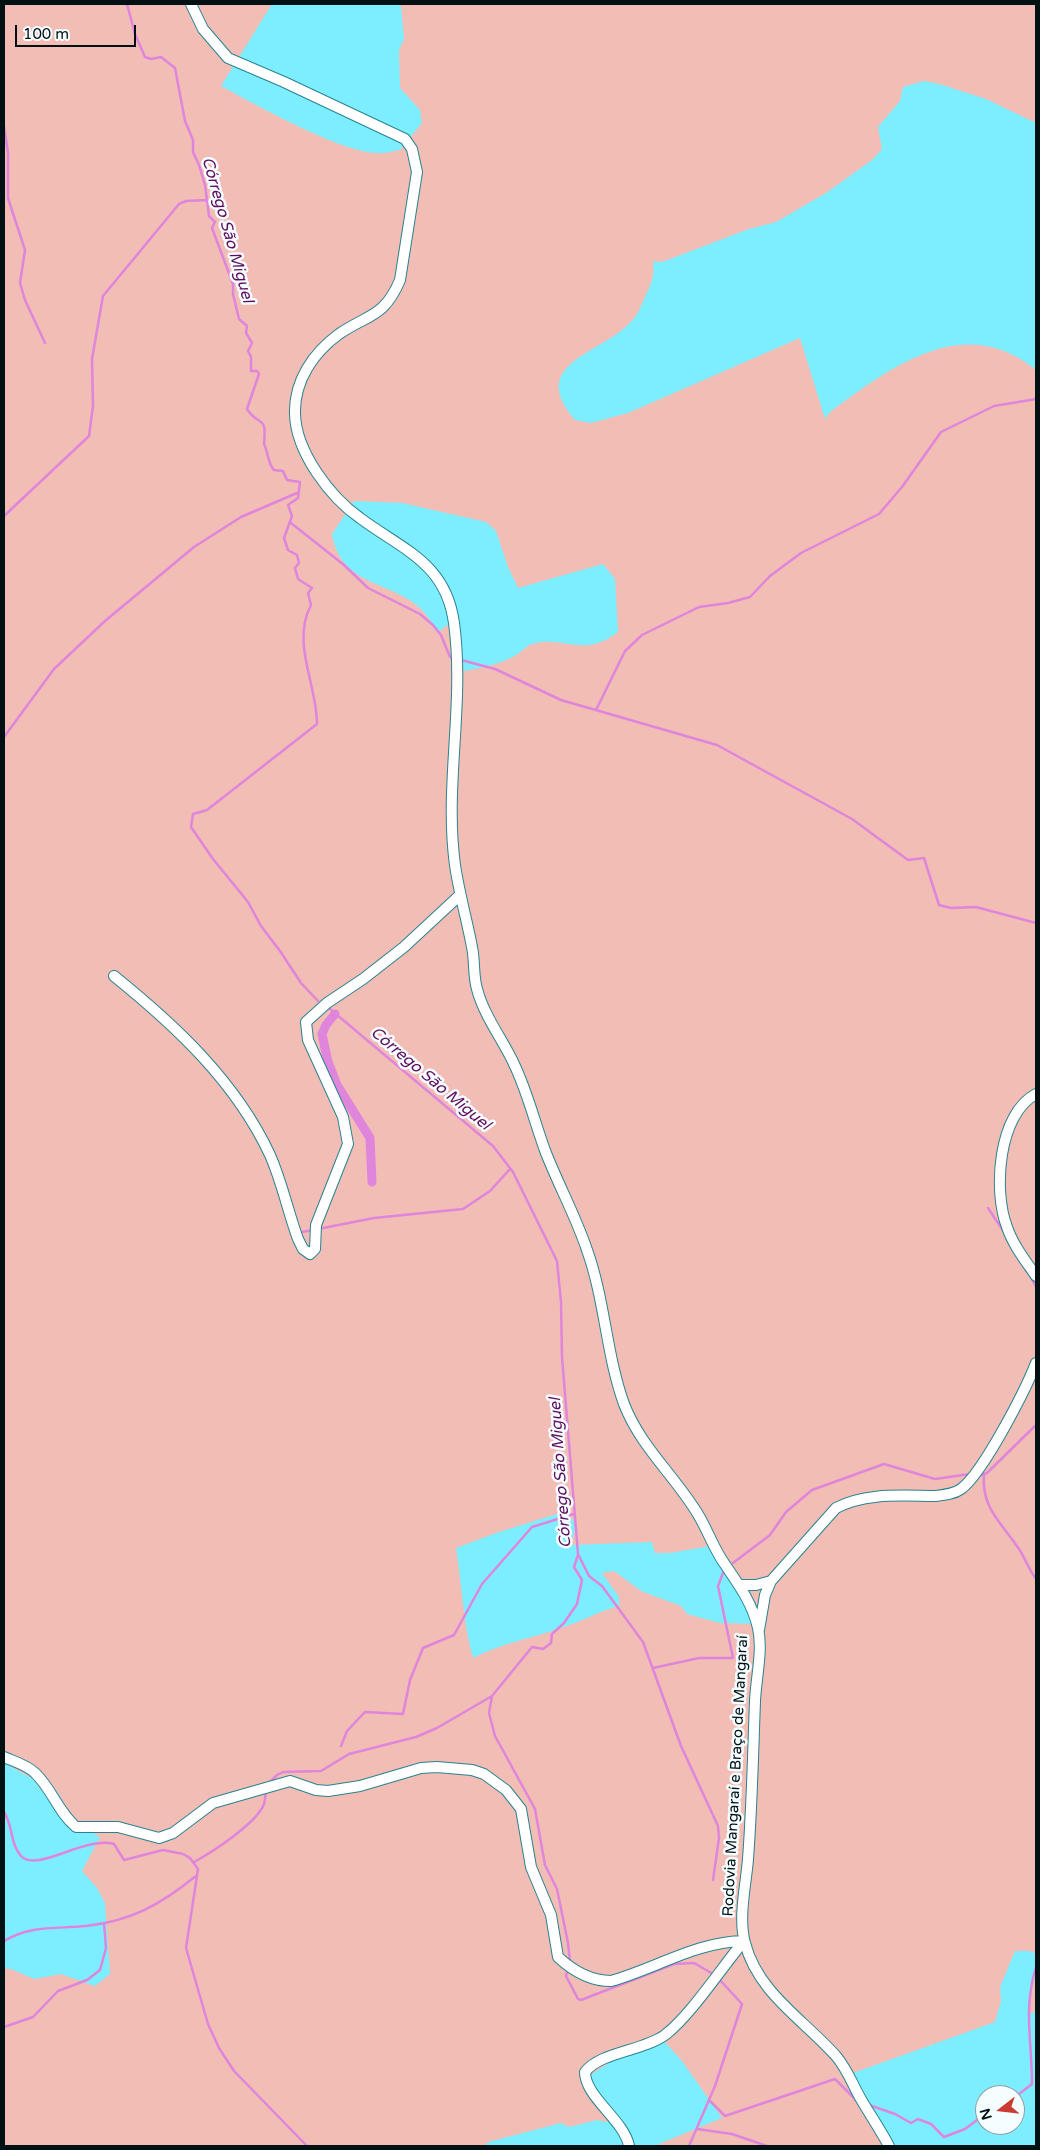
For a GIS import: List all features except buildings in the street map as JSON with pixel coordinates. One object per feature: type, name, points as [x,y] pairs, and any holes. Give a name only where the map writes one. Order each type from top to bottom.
[{"type":"street","name":"Rodovia Mangaraí e Braço de Mangaraí","points":[[191,4],[202,29],[228,58],[405,139],[412,149],[416,160],[416,186],[400,280],[395,292],[372,317],[341,333],[319,352],[301,380],[295,413],[297,431],[313,465],[338,498],[359,517],[389,535],[416,556],[435,574],[448,597],[455,626],[458,705],[450,815],[460,895],[472,949],[477,990],[522,1081],[550,1162],[585,1244],[602,1303],[614,1372],[626,1408],[646,1447],[678,1484],[697,1511],[723,1562],[741,1585],[759,1631],[752,1802],[743,1916],[744,1940],[756,1970],[766,1988],[842,2064],[889,2146]]},
{"type":"street","points":[[114,976],[159,1014],[213,1067],[236,1097],[271,1157],[298,1238],[304,1249],[310,1254],[315,1249],[316,1225],[348,1144],[343,1117],[308,1040],[306,1022],[326,1003],[352,987],[404,947],[460,895]]},
{"type":"street","points":[[1036,1094],[1024,1103],[1011,1122],[1003,1150],[1000,1182],[1002,1206],[1007,1228],[1018,1250],[1036,1276]]},
{"type":"street","points":[[759,1631],[765,1595],[771,1582],[798,1554],[830,1513],[846,1503],[869,1498],[946,1495],[962,1488],[972,1478],[1014,1411],[1036,1363]]},
{"type":"street","points":[[741,1585],[771,1582]]},
{"type":"street","points":[[4,1757],[34,1772],[43,1781],[56,1805],[76,1827],[118,1827],[159,1838],[173,1833],[213,1802],[290,1781],[316,1790],[328,1791],[360,1786],[421,1768],[456,1768],[484,1774],[506,1790],[521,1809],[531,1867],[551,1915],[558,1957],[573,1969],[584,1976],[599,1981],[611,1981],[695,1951],[725,1942],[744,1940]]},
{"type":"street","points":[[629,2146],[623,2132],[591,2089],[585,2072],[601,2061],[645,2046],[670,2031],[744,1940]]},
{"type":"shaded area","points":[[4,4],[272,4],[221,86],[321,137],[362,151],[386,153],[400,150],[422,123],[420,110],[400,88],[399,50],[404,39],[401,6],[398,4],[1036,4],[1036,123],[986,99],[939,84],[924,81],[903,87],[900,101],[878,127],[882,149],[872,160],[826,193],[776,222],[749,229],[662,262],[653,261],[651,284],[635,317],[623,330],[576,360],[564,371],[559,384],[562,400],[575,420],[591,423],[628,413],[800,338],[825,419],[830,412],[853,395],[903,363],[929,352],[955,345],[982,345],[1009,353],[1036,370],[1036,1954],[1030,1951],[1015,1951],[1000,1987],[1001,2001],[995,2022],[853,2073],[893,2146],[654,2146],[722,2118],[682,2061],[663,2040],[615,2059],[586,2078],[614,2120],[606,2122],[597,2120],[569,2127],[561,2123],[488,2142],[484,2146],[4,2146],[4,1968],[34,1979],[61,1974],[95,1986],[110,1974],[105,1903],[97,1888],[82,1871],[100,1837],[69,1817],[60,1794],[48,1799],[33,1779],[4,1763]],"holes":[[[354,501],[402,503],[486,522],[496,531],[508,567],[518,588],[603,564],[615,579],[618,632],[606,640],[595,644],[574,645],[554,642],[532,644],[504,661],[464,671],[456,619],[438,632],[422,610],[410,600],[357,574],[337,552],[332,534]],[[557,1514],[573,1519],[575,1529],[571,1545],[652,1542],[655,1553],[670,1553],[716,1545],[756,1624],[720,1623],[687,1614],[681,1606],[641,1591],[614,1571],[602,1573],[619,1597],[619,1606],[568,1626],[495,1649],[473,1658],[465,1618],[456,1548]]]},
{"type":"shaded area","points":[[1036,1972],[1036,2011],[1030,2014],[1030,1998]]},
{"type":"waterway","name":"Córrego São Miguel","points":[[127,4],[135,34],[145,57],[151,59],[161,57],[175,68],[185,121],[193,140],[193,152],[205,185],[209,216],[215,222],[212,228],[233,284],[233,294],[239,319],[247,326],[246,333],[252,343],[248,351],[251,357],[251,371],[257,371],[259,374],[247,409],[251,415],[263,424],[264,444],[274,470],[283,471],[287,480],[300,482],[298,498],[288,505],[292,516],[284,538],[288,550],[297,555],[299,563],[295,568],[298,579],[312,588],[308,593],[311,605],[306,619],[304,649],[316,709],[317,724],[207,810],[193,814],[191,827],[213,859],[248,902],[261,926],[301,983],[318,1001]]},
{"type":"waterway","points":[[4,126],[8,153],[8,198],[25,250],[20,283],[25,300],[45,343]]},
{"type":"waterway","points":[[4,516],[89,436],[93,406],[92,359],[103,296],[179,204],[186,201],[207,200]]},
{"type":"waterway","points":[[596,710],[625,651],[642,635],[699,607],[728,603],[750,597],[770,576],[801,553],[879,514],[902,487],[941,432],[994,406],[1036,399]]},
{"type":"waterway","points":[[4,737],[54,669],[105,621],[194,547],[241,517],[297,493]]},
{"type":"waterway","points":[[291,523],[344,565],[368,588],[420,614],[441,635],[450,657],[453,659]]},
{"type":"waterway","points":[[461,660],[495,669],[561,700],[717,745],[852,819],[908,860],[924,858],[939,905],[951,908],[976,907],[1036,923]]},
{"type":"waterway","name":"Córrego São Miguel","points":[[330,1009],[493,1146],[513,1172],[557,1261],[561,1302],[562,1357],[578,1554],[589,1576],[602,1586],[643,1642],[681,1746],[718,1826],[719,1838],[713,1880]]},
{"type":"waterway","points":[[335,1014],[326,1025],[322,1034],[328,1062],[337,1085],[370,1138],[372,1182]]},
{"type":"waterway","points":[[318,1229],[374,1218],[463,1209],[490,1191],[510,1169]]},
{"type":"waterway","points":[[988,1208],[1004,1232]]},
{"type":"waterway","points":[[302,1232],[313,1230]]},
{"type":"waterway","points":[[1018,1258],[1028,1273]]},
{"type":"waterway","points":[[1031,1277],[1036,1287]]},
{"type":"waterway","points":[[981,1475],[987,1473],[1036,1425]]},
{"type":"waterway","points":[[733,1563],[770,1535],[786,1512],[812,1490],[884,1464],[935,1479],[970,1474]]},
{"type":"waterway","points":[[984,1474],[984,1486],[989,1506],[1019,1549],[1036,1579]]},
{"type":"waterway","points":[[341,1746],[347,1731],[365,1712],[403,1714],[410,1680],[423,1648],[454,1635],[482,1584],[532,1527],[574,1514]]},
{"type":"waterway","name":"Córrego São Miguel","points":[[570,1962],[557,1889],[545,1865],[535,1809],[495,1736],[489,1713],[492,1696],[532,1647],[543,1649],[551,1643],[552,1634],[564,1623],[577,1604],[582,1580],[574,1567],[578,1555]]},
{"type":"waterway","points":[[653,1668],[699,1658],[733,1658],[718,1586],[723,1573]]},
{"type":"waterway","points":[[269,1783],[283,1772],[321,1771],[349,1754],[416,1737],[437,1728],[492,1696]]},
{"type":"waterway","points":[[194,1862],[222,1845],[252,1820],[260,1812],[266,1793]]},
{"type":"waterway","points":[[4,1812],[17,1851],[28,1860],[50,1858],[89,1845],[102,1843],[114,1844],[124,1860],[163,1850],[183,1854],[190,1858],[198,1869],[186,1948],[208,2024],[219,2048],[234,2071],[307,2146]]},
{"type":"waterway","points":[[4,1941],[24,1932],[34,1930],[86,1926],[118,1920],[158,1903],[196,1876]]},
{"type":"waterway","points":[[4,2027],[33,2017],[58,1991],[87,1980],[100,1970],[106,1948],[104,1923]]},
{"type":"waterway","name":"Córrego São Miguel","points":[[568,1968],[566,1976],[578,1999],[581,2000],[674,1964],[694,1963],[713,1974]]},
{"type":"waterway","points":[[1025,2089],[1032,2084],[1029,2011],[1032,1982],[1036,1967]]},
{"type":"waterway","name":"Córrego São Miguel","points":[[689,2146],[715,2086],[742,2004],[719,1979]]},
{"type":"waterway","points":[[710,2101],[725,2116],[835,2079],[857,2101]]},
{"type":"waterway","points":[[869,2105],[895,2114],[911,2123],[918,2119],[931,2124],[944,2137],[965,2129],[975,2122]]},
{"type":"waterway","points":[[697,2129],[732,2134],[767,2146]]}]
